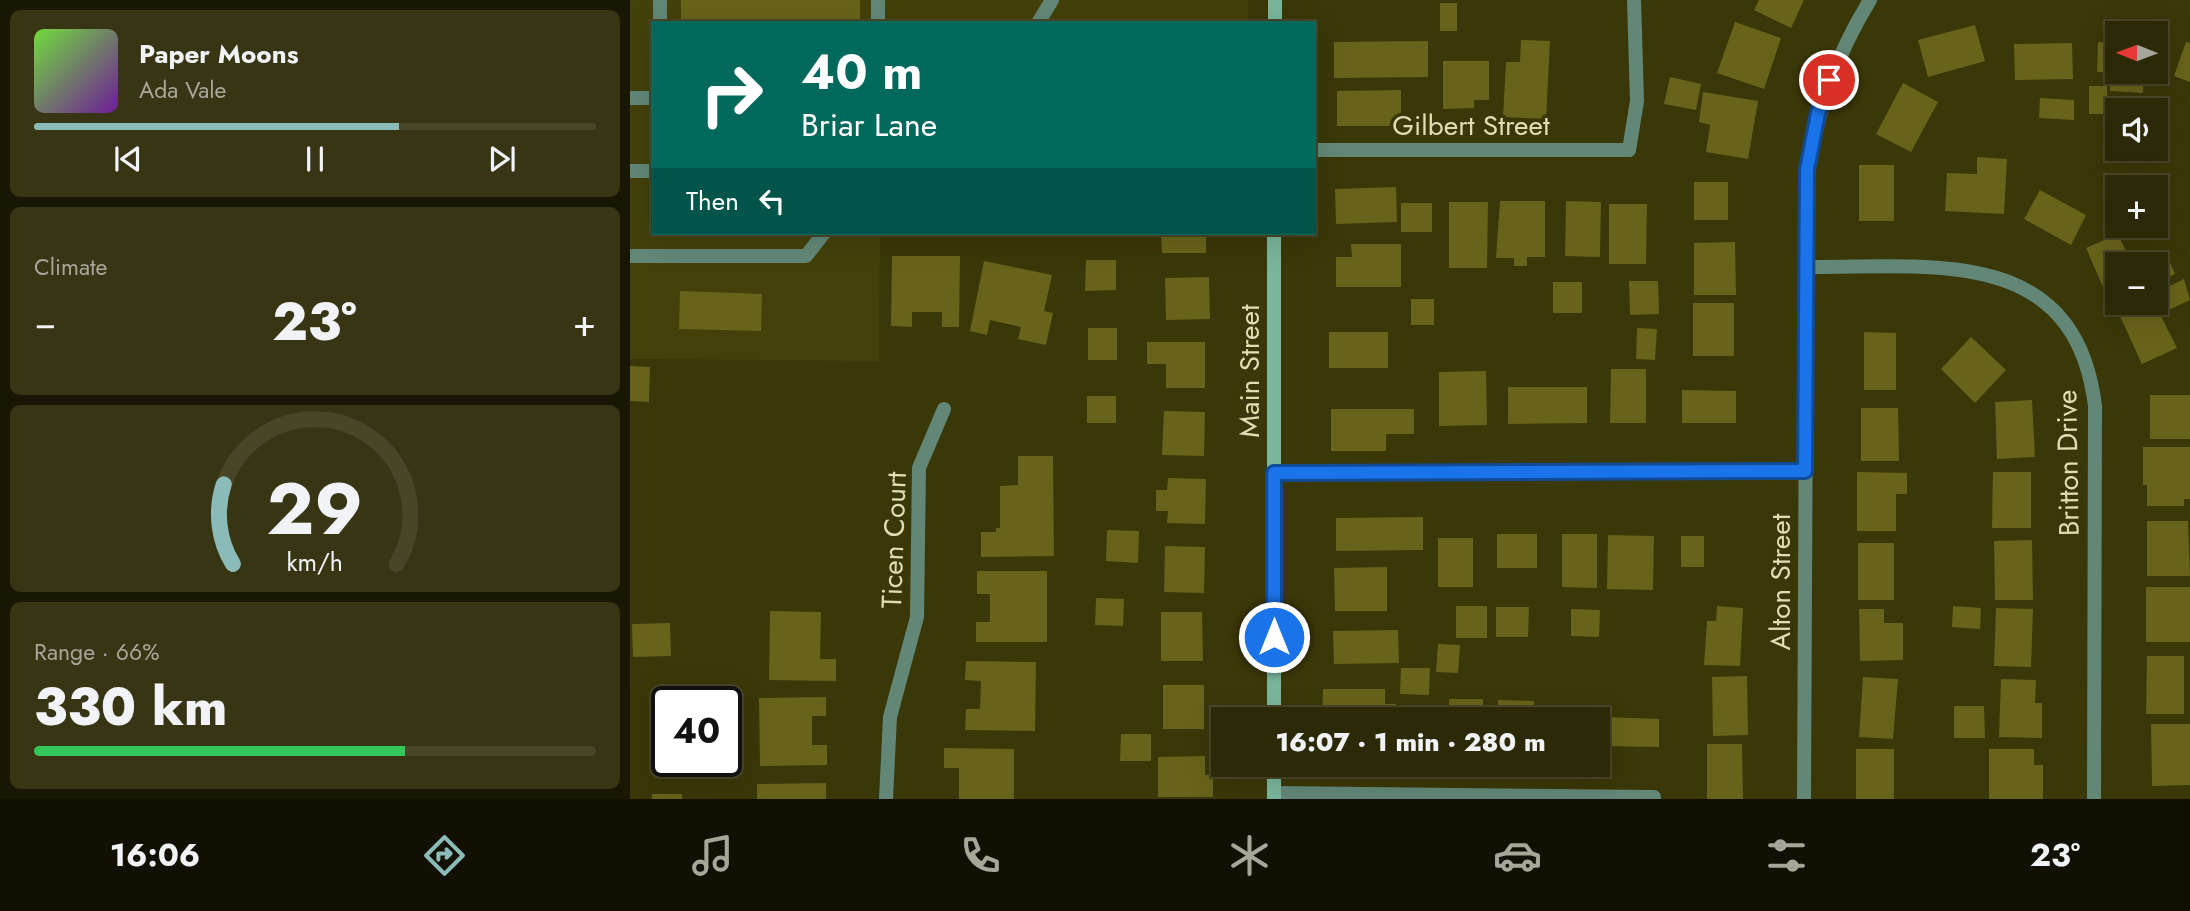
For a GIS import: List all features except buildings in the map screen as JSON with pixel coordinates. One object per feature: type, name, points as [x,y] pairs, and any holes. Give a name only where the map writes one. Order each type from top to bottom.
[{"type":"street","points":[[660,0],[660,21]]},
{"type":"street","points":[[878,0],[878,21]]},
{"type":"street","points":[[1039,21],[1052,0]]},
{"type":"street","points":[[1275,0],[1275,21]]},
{"type":"street","name":"Gilbert Street","points":[[1316,150],[1629,149],[1637,101],[1634,0]]},
{"type":"street","name":"Alton Street","points":[[1804,799],[1807,170],[1818,113],[1837,59],[1870,0]]},
{"type":"street","points":[[630,98],[651,98]]},
{"type":"street","points":[[630,170],[651,171]]},
{"type":"street","points":[[630,256],[806,256],[822,235]]},
{"type":"street","name":"Main Street","points":[[1274,235],[1274,707]]},
{"type":"street","name":"Britton Drive","points":[[1807,267],[1956,268],[1985,272],[2020,286],[2041,299],[2067,326],[2079,346],[2092,381],[2095,406],[2094,799]]},
{"type":"street","name":"Ticen Court","points":[[886,799],[890,717],[917,617],[919,468],[944,409]]},
{"type":"street","points":[[1274,473],[1805,471]]},
{"type":"street","points":[[1274,777],[1274,796],[1654,797]]},
{"type":"shaded area","points":[[630,0],[1248,0],[1248,21],[651,21],[651,235],[880,235],[879,361],[630,359]]},
{"type":"route","points":[[1274,637],[1274,473],[1805,471],[1807,170],[1818,113],[1829,80]]}]
